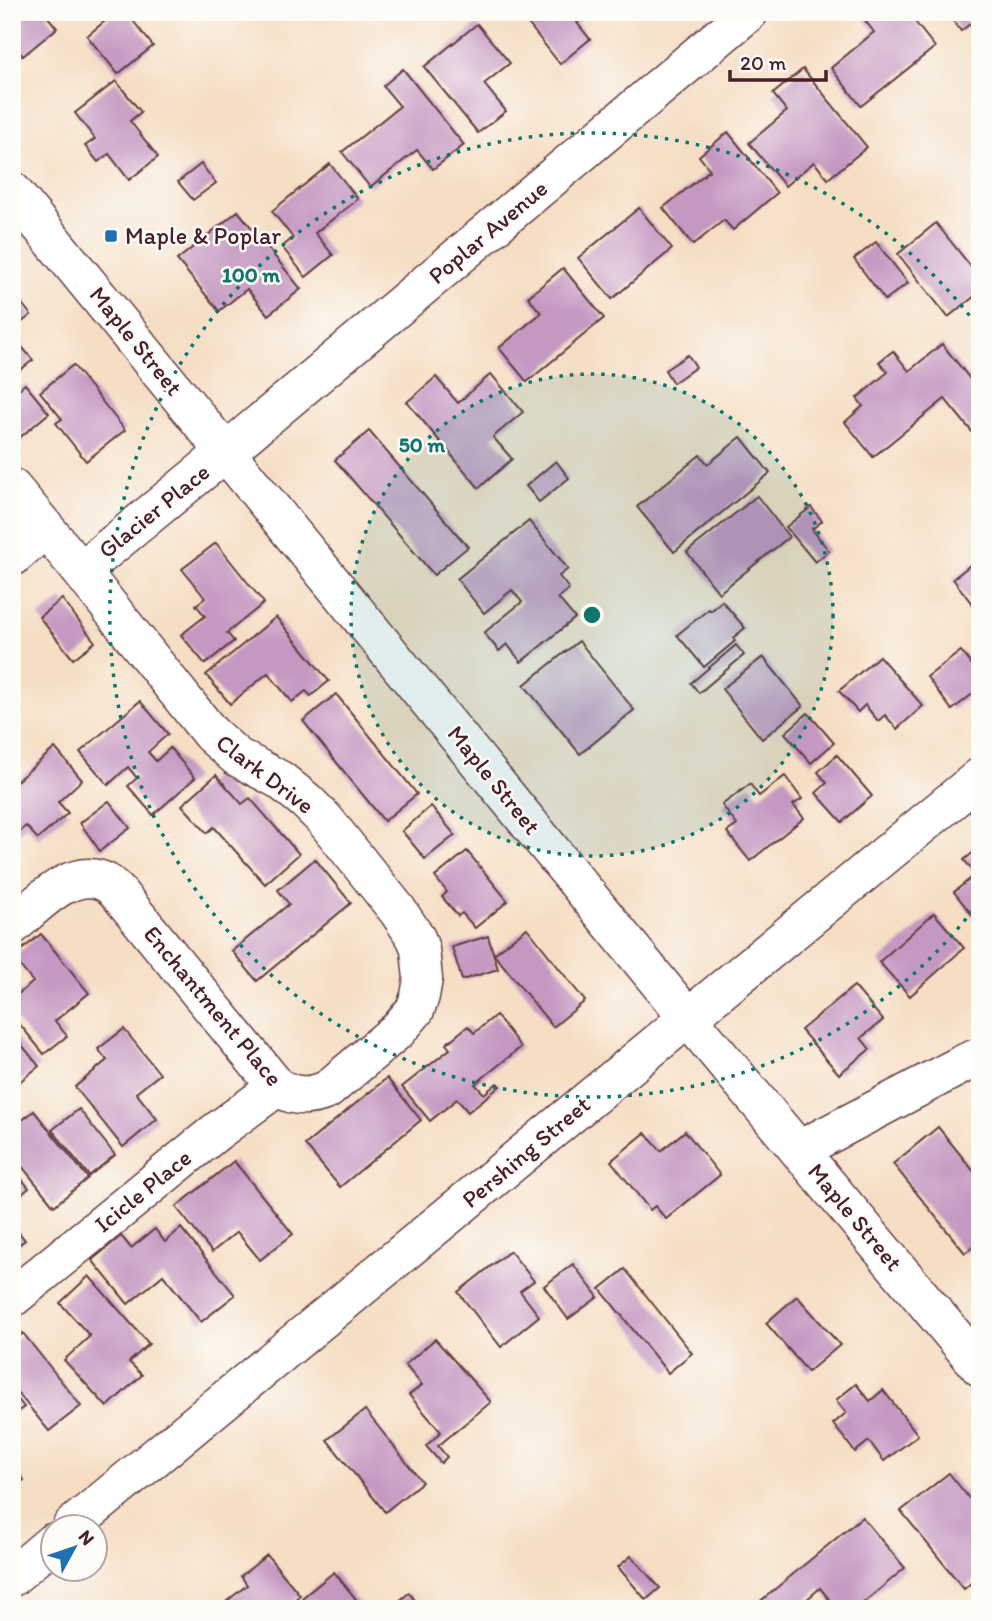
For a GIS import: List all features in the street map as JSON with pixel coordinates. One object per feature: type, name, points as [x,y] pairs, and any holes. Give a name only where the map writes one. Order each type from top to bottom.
[{"type":"street","name":"Poplar Avenue","points":[[227,451],[749,12]]},
{"type":"street","name":"Maple Street","points":[[12,191],[688,1018],[980,1367]]},
{"type":"street","name":"Glacier Place","points":[[81,571],[227,451]]},
{"type":"street","name":"Clark Drive","points":[[12,488],[211,734],[237,757],[279,780],[306,801],[325,820],[398,911],[416,938],[422,965],[423,979],[415,1010]]},
{"type":"street","points":[[12,557],[46,529]]},
{"type":"street","name":"Pershing Street","points":[[90,1512],[980,777]]},
{"type":"street","name":"Enchantment Place","points":[[12,926],[61,885],[75,879],[106,882],[119,894],[277,1087],[293,1095],[309,1096],[327,1090],[398,1030],[415,1010]]},
{"type":"street","points":[[799,1150],[965,1063],[980,1058]]},
{"type":"street","name":"Icicle Place","points":[[12,1298],[216,1132],[277,1087]]},
{"type":"street","points":[[12,1577],[38,1555]]},
{"type":"building","points":[[12,12],[52,12],[47,16],[57,28],[23,56],[12,43]]},
{"type":"building","points":[[116,12],[126,12],[153,46],[118,74],[87,36]]},
{"type":"building","points":[[519,12],[590,12],[577,23],[590,39],[560,64]]},
{"type":"building","points":[[871,12],[907,12],[935,47],[861,106],[831,68],[874,32],[863,18]]},
{"type":"building","points":[[946,12],[980,12],[980,16],[961,31]]},
{"type":"building","points":[[477,24],[510,63],[484,84],[506,111],[478,133],[424,67]]},
{"type":"building","points":[[403,69],[464,145],[433,169],[417,150],[370,187],[342,152],[400,106],[383,86]]},
{"type":"building","points":[[803,69],[867,147],[828,179],[814,162],[785,186],[749,143],[787,111],[773,94]]},
{"type":"building","points":[[116,81],[141,112],[130,121],[158,157],[129,180],[109,154],[98,162],[85,146],[95,139],[75,113]]},
{"type":"building","points":[[728,132],[777,193],[733,230],[724,220],[693,245],[663,208],[710,170],[699,156]]},
{"type":"building","points":[[201,164],[216,183],[193,200],[178,182]]},
{"type":"building","points":[[330,164],[358,199],[315,233],[333,255],[306,277],[282,247],[293,238],[272,211]]},
{"type":"building","points":[[639,208],[672,249],[612,299],[578,258]]},
{"type":"building","points":[[238,211],[301,289],[268,315],[247,289],[219,311],[177,260]]},
{"type":"building","points":[[936,223],[980,278],[980,292],[948,317],[898,254]]},
{"type":"building","points":[[876,242],[908,283],[885,300],[854,259]]},
{"type":"building","points":[[563,268],[604,318],[527,382],[499,348],[541,313],[528,297]]},
{"type":"building","points":[[12,291],[31,315],[12,330]]},
{"type":"building","points":[[12,335],[33,360],[12,376]]},
{"type":"building","points":[[942,344],[980,391],[980,427],[973,433],[945,399],[873,457],[845,422],[863,406],[857,398],[888,372],[879,362],[893,351],[909,371]]},
{"type":"building","points":[[688,355],[696,367],[673,383],[665,370]]},
{"type":"building","points":[[73,365],[125,430],[86,461],[56,423],[62,419],[40,392]]},
{"type":"building","points":[[491,374],[523,412],[493,437],[512,459],[479,488],[407,402],[436,377],[458,403]]},
{"type":"building","points":[[25,384],[49,413],[18,439],[12,432],[12,395]]},
{"type":"building","points":[[369,431],[468,547],[434,575],[335,460]]},
{"type":"building","points":[[741,437],[770,473],[674,552],[637,507],[700,455],[708,464]]},
{"type":"building","points":[[556,461],[569,478],[539,502],[526,486]]},
{"type":"building","points":[[757,496],[789,537],[719,593],[687,552]]},
{"type":"building","points":[[811,507],[822,521],[812,529],[829,551],[815,562],[786,527]]},
{"type":"building","points":[[529,521],[568,569],[559,576],[569,589],[558,598],[575,618],[521,662],[507,644],[499,651],[484,633],[522,602],[512,590],[484,613],[457,579]]},
{"type":"building","points":[[216,543],[264,603],[227,633],[234,641],[205,664],[181,635],[205,616],[196,605],[205,598],[182,569]]},
{"type":"building","points":[[974,562],[980,569],[980,606],[976,609],[953,579]]},
{"type":"building","points":[[62,599],[95,642],[73,659],[39,617]]},
{"type":"building","points":[[722,601],[745,628],[733,638],[735,641],[704,667],[677,635]]},
{"type":"building","points":[[276,617],[329,681],[311,696],[306,691],[292,702],[268,673],[230,704],[206,675]]},
{"type":"building","points":[[579,641],[634,710],[580,754],[524,685]]},
{"type":"building","points":[[736,645],[744,655],[699,693],[691,683]]},
{"type":"building","points":[[961,651],[980,675],[980,688],[952,710],[927,677]]},
{"type":"building","points":[[879,656],[923,706],[897,729],[885,715],[878,721],[865,705],[858,712],[839,691]]},
{"type":"building","points":[[763,657],[803,706],[762,739],[722,689]]},
{"type":"building","points":[[336,694],[417,794],[384,821],[303,721]]},
{"type":"building","points":[[140,701],[168,734],[148,752],[156,761],[170,748],[195,778],[153,815],[128,786],[137,778],[128,767],[108,785],[80,752]]},
{"type":"building","points":[[808,713],[834,743],[811,763],[785,733]]},
{"type":"building","points":[[55,748],[82,780],[58,802],[68,813],[38,839],[26,826],[18,833],[12,826],[12,785]]},
{"type":"building","points":[[837,755],[872,796],[842,822],[816,793],[827,783],[818,772]]},
{"type":"building","points":[[216,775],[242,804],[250,798],[299,854],[265,884],[214,827],[207,833],[182,805]]},
{"type":"building","points":[[785,776],[802,799],[793,805],[804,818],[750,861],[727,832],[737,825],[722,805],[750,784],[759,796]]},
{"type":"building","points":[[109,801],[130,828],[100,851],[80,823]]},
{"type":"building","points":[[431,806],[455,835],[425,859],[402,831]]},
{"type":"building","points":[[980,847],[980,925],[954,892],[976,874],[964,860]]},
{"type":"building","points":[[467,851],[508,901],[475,928],[462,913],[458,916],[442,897],[447,892],[435,877]]},
{"type":"building","points":[[315,859],[351,903],[257,981],[232,951],[289,904],[278,890]]},
{"type":"building","points":[[934,913],[964,948],[910,996],[879,962]]},
{"type":"building","points":[[527,928],[585,1001],[553,1027],[494,954]]},
{"type":"building","points":[[41,934],[89,993],[55,1021],[67,1036],[44,1054],[12,1015],[12,999],[33,982],[13,957]]},
{"type":"building","points":[[488,936],[498,969],[462,980],[452,947]]},
{"type":"building","points":[[854,986],[883,1020],[861,1038],[870,1049],[839,1074],[801,1030]]},
{"type":"building","points":[[496,1015],[521,1047],[475,1084],[484,1094],[497,1083],[500,1086],[468,1112],[457,1099],[430,1121],[402,1087],[450,1049],[446,1044],[468,1026],[474,1033]]},
{"type":"building","points":[[124,1029],[160,1074],[136,1093],[157,1119],[123,1147],[75,1087],[107,1060],[98,1049]]},
{"type":"building","points":[[12,1033],[39,1066],[12,1088]]},
{"type":"building","points":[[387,1078],[421,1120],[340,1187],[305,1145]]},
{"type":"building","points":[[79,1109],[115,1155],[89,1176],[52,1130]]},
{"type":"building","points":[[34,1111],[88,1178],[54,1206],[12,1154],[12,1128]]},
{"type":"building","points":[[938,1127],[980,1179],[980,1241],[965,1253],[893,1164]]},
{"type":"building","points":[[685,1131],[720,1175],[666,1219],[655,1206],[650,1210],[611,1161],[645,1133],[661,1151]]},
{"type":"building","points":[[234,1161],[293,1234],[260,1260],[237,1232],[212,1252],[176,1207]]},
{"type":"building","points":[[12,1167],[29,1188],[12,1202]]},
{"type":"building","points":[[12,1224],[25,1240],[12,1250]]},
{"type":"building","points":[[181,1228],[235,1295],[201,1322],[163,1275],[128,1304],[92,1260],[121,1236],[131,1248],[155,1229],[165,1242]]},
{"type":"building","points":[[510,1251],[534,1281],[520,1291],[539,1316],[501,1347],[458,1292]]},
{"type":"building","points":[[573,1264],[598,1297],[568,1319],[544,1286]]},
{"type":"building","points":[[625,1269],[692,1353],[668,1373],[600,1289]]},
{"type":"building","points":[[89,1276],[149,1344],[129,1362],[142,1375],[107,1407],[64,1360],[90,1336],[60,1303]]},
{"type":"building","points":[[797,1296],[840,1345],[808,1372],[766,1323]]},
{"type":"building","points":[[23,1333],[81,1406],[49,1431],[12,1386],[12,1342]]},
{"type":"building","points":[[435,1339],[491,1402],[438,1446],[447,1457],[441,1463],[426,1446],[441,1432],[409,1395],[422,1385],[405,1365]]},
{"type":"building","points":[[856,1384],[870,1401],[883,1390],[918,1435],[884,1461],[869,1441],[855,1452],[833,1424],[846,1413],[836,1400]]},
{"type":"building","points":[[12,1392],[24,1407],[12,1416]]},
{"type":"building","points":[[365,1410],[422,1482],[385,1512],[327,1440]]},
{"type":"building","points":[[12,1466],[24,1480],[12,1491]]},
{"type":"building","points":[[949,1473],[980,1512],[980,1575],[964,1589],[901,1511]]},
{"type":"building","points":[[862,1517],[905,1568],[856,1609],[837,1609],[820,1588],[796,1609],[751,1609]]},
{"type":"building","points":[[267,1555],[300,1595],[284,1609],[217,1609],[247,1585],[241,1576]]},
{"type":"building","points":[[631,1556],[660,1588],[646,1600],[618,1567]]},
{"type":"building","points":[[334,1572],[364,1609],[310,1609],[302,1598]]},
{"type":"building","points":[[409,1593],[422,1609],[396,1609],[393,1606]]},
{"type":"place","name":"Maple & Poplar","points":[[111,236]]}]
